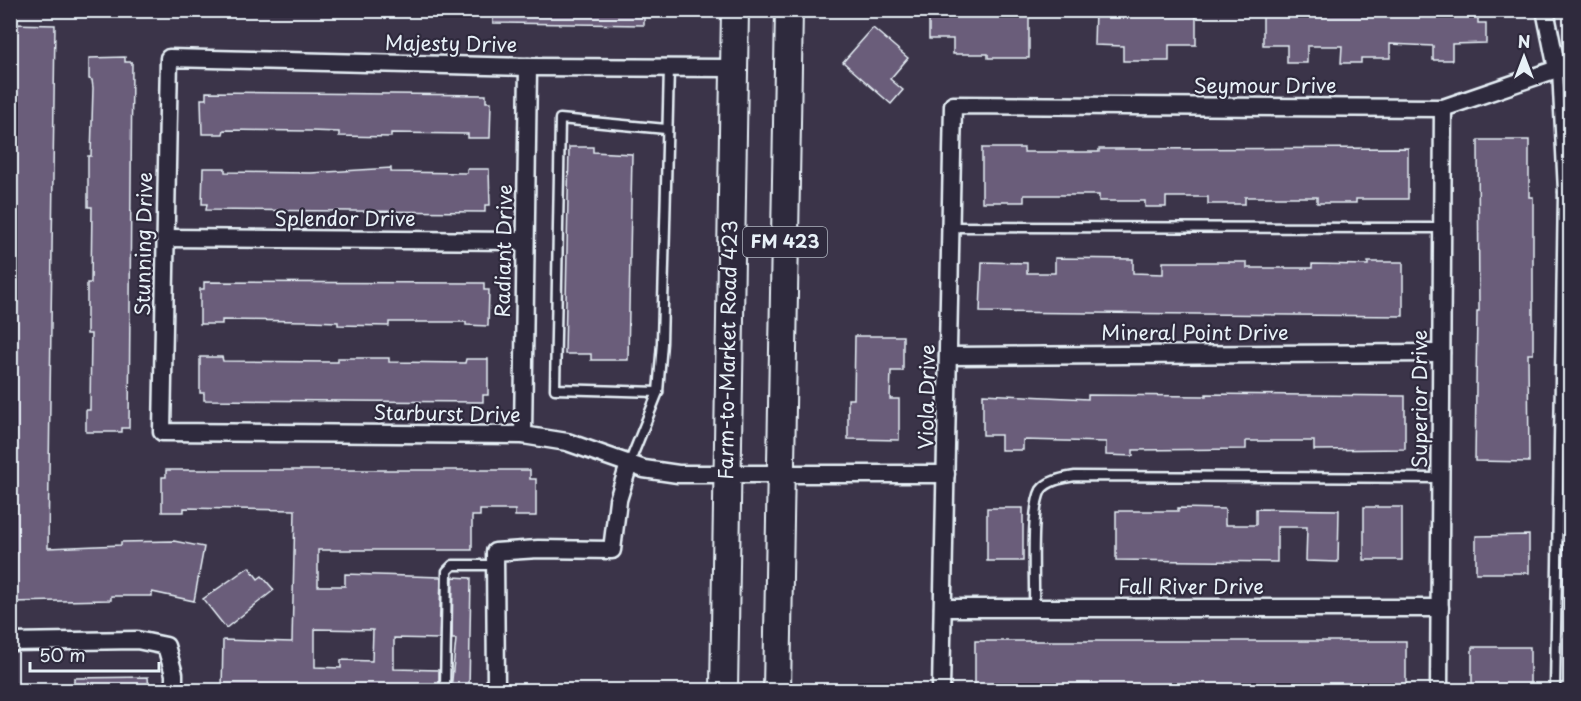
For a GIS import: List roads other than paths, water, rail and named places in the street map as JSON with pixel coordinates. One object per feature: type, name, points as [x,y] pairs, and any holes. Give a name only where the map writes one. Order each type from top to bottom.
[{"type":"main road","name":"Farm-to-Market Road 423","points":[[724,690],[735,10]]},
{"type":"main road","name":"FM 423","points":[[777,690],[789,10]]},
{"type":"street","points":[[1545,10],[1564,69]]},
{"type":"street","name":"Majesty Drive","points":[[168,58],[528,67],[733,68]]},
{"type":"street","name":"Stunning Drive","points":[[162,432],[168,58]]},
{"type":"street","name":"Radiant Drive","points":[[523,435],[528,67]]},
{"type":"street","name":"Seymour Drive","points":[[953,105],[1443,108],[1564,69]]},
{"type":"street","name":"Viola Drive","points":[[941,690],[953,105]]},
{"type":"street","name":"Superior Drive","points":[[1439,690],[1443,108]]},
{"type":"street","name":"Splendor Drive","points":[[165,238],[524,241]]},
{"type":"street","name":"Mineral Point Drive","points":[[948,356],[1441,353]]},
{"type":"street","name":"Starburst Drive","points":[[162,432],[523,435],[567,442],[629,464],[678,474],[946,474]]},
{"type":"street","points":[[496,690],[495,552],[538,549],[612,550],[618,500],[629,464]]},
{"type":"street","name":"Fall River Drive","points":[[943,608],[1440,608]]},
{"type":"street","points":[[10,642],[137,640],[166,646],[174,674],[174,690]]},
{"type":"lane","points":[[629,464],[658,392],[662,343],[669,68]]},
{"type":"lane","points":[[1555,690],[1567,192],[1564,69]]},
{"type":"lane","points":[[658,392],[555,389],[560,119],[666,129]]},
{"type":"lane","points":[[951,227],[1442,228]]},
{"type":"lane","points":[[1034,608],[1036,506],[1042,489],[1054,480],[1075,476],[1440,478]]},
{"type":"lane","points":[[446,690],[447,571],[453,564],[495,564]]}]
